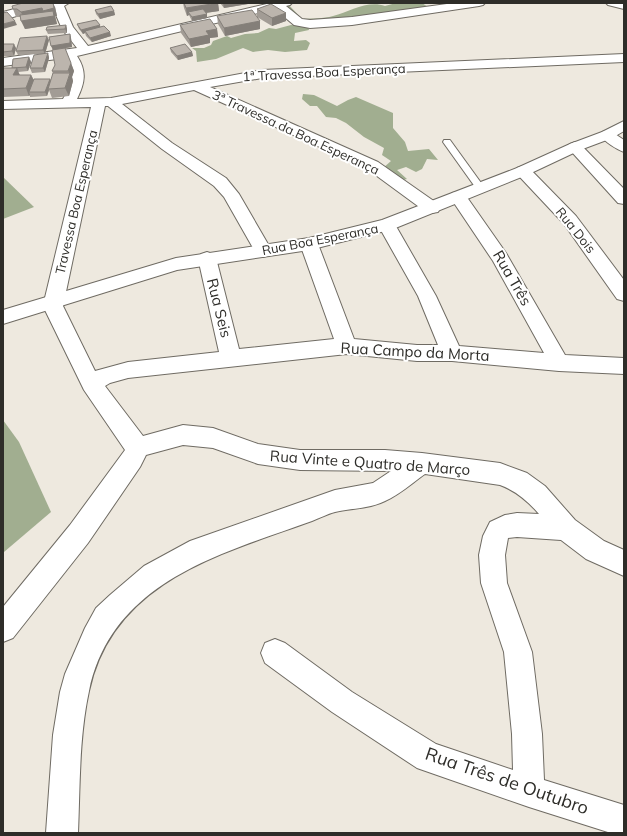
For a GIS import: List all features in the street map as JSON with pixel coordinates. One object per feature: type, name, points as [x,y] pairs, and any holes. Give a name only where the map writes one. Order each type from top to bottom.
[{"type":"street","points":[[3,16],[38,5],[60,3],[68,29],[75,36],[84,50]]},
{"type":"street","points":[[3,62],[69,54],[281,4],[298,22],[310,24],[352,21],[479,3]]},
{"type":"street","points":[[612,3],[624,5]]},
{"type":"street","points":[[67,104],[77,83],[78,71],[69,54]]},
{"type":"street","name":"1ª Travessa Boa Esperança","points":[[3,105],[105,102],[240,77],[270,73],[624,58]]},
{"type":"street","name":"3ª Travessa da Boa Esperança","points":[[197,86],[372,165],[432,208]]},
{"type":"street","points":[[105,102],[220,182],[231,194],[263,252]]},
{"type":"street","name":"Travessa Boa Esperança","points":[[52,302],[105,102]]},
{"type":"street","name":"Rua Boa Esperança","points":[[3,316],[176,264],[207,258],[263,252],[309,244],[387,226],[481,189],[575,147],[608,135],[624,125]]},
{"type":"street","points":[[608,135],[624,147]]},
{"type":"street","points":[[575,147],[624,199]]},
{"type":"street","name":"Rua Dois","points":[[523,171],[570,220],[624,294]]},
{"type":"street","name":"Rua Três","points":[[458,197],[481,226],[500,257],[559,363]]},
{"type":"street","points":[[387,226],[427,296],[452,353]]},
{"type":"street","points":[[309,244],[347,346]]},
{"type":"street","name":"Rua Seis","points":[[207,258],[231,358]]},
{"type":"street","points":[[3,628],[79,534],[136,455],[136,444],[111,413],[91,384],[54,312],[52,302]]},
{"type":"street","name":"Rua Campo da Morta","points":[[91,384],[104,376],[128,370],[347,346],[417,353],[452,353],[559,363],[624,366]]},
{"type":"street","name":"Rua Vinte e Quatro de Março","points":[[137,448],[184,435],[213,438],[258,454],[300,460],[385,460],[422,463],[481,471],[519,481],[537,494],[566,528],[595,550],[624,563]]},
{"type":"street","points":[[62,833],[66,762],[74,692],[79,674],[95,638],[106,618],[119,604],[153,575],[199,550],[336,501],[378,492],[422,463]]},
{"type":"street","points":[[529,791],[527,734],[518,652],[494,583],[492,555],[495,536],[499,530],[505,526],[566,528]]},
{"type":"street","name":"Rua Três de Outubro","points":[[275,653],[342,702],[428,757],[624,821]]},
{"type":"lane","points":[[447,142],[481,189]]},
{"type":"green space","points":[[284,3],[287,3],[302,19],[329,17],[372,4],[385,6],[396,3],[422,3],[434,11],[429,14],[400,14],[296,23]]},
{"type":"green space","points":[[291,25],[308,26],[309,30],[295,33],[294,41],[306,40],[310,43],[307,50],[285,52],[268,50],[253,52],[243,48],[216,59],[197,62],[196,51],[192,48],[204,48],[211,45],[213,41],[227,36],[231,38],[245,34],[258,33],[269,28],[276,29]]},
{"type":"green space","points":[[303,94],[314,95],[337,106],[356,97],[393,113],[393,128],[405,142],[408,151],[429,149],[438,160],[427,159],[422,169],[416,172],[406,167],[397,170],[407,179],[399,181],[382,169],[391,161],[382,155],[384,148],[364,137],[346,123],[336,118],[326,117],[317,106],[310,106],[302,99]]},
{"type":"green space","points":[[3,177],[34,207],[3,219]]},
{"type":"green space","points":[[3,420],[19,442],[51,512],[4,552],[3,551]]},
{"type":"building","points":[[23,3],[53,3],[54,8],[43,11],[42,8],[21,12],[17,9],[13,9],[12,6]]},
{"type":"building","points":[[184,3],[218,3],[186,8]]},
{"type":"building","points":[[271,4],[286,13],[272,18],[257,9]]},
{"type":"building","points":[[111,6],[114,11],[98,14],[95,10]]},
{"type":"building","points":[[203,9],[207,14],[192,17],[188,12]]},
{"type":"building","points":[[252,10],[260,21],[224,28],[217,16]]},
{"type":"building","points":[[53,11],[54,16],[21,21],[20,15]]},
{"type":"building","points":[[7,12],[15,21],[3,24],[3,13]]},
{"type":"building","points":[[210,19],[217,29],[206,31],[209,35],[189,39],[180,25]]},
{"type":"building","points":[[96,20],[100,25],[81,30],[77,24]]},
{"type":"building","points":[[66,25],[65,29],[46,30],[47,27]]},
{"type":"building","points":[[104,26],[110,32],[90,38],[85,31]]},
{"type":"building","points":[[70,34],[70,43],[51,46],[49,37]]},
{"type":"building","points":[[47,36],[43,50],[16,51],[20,38]]},
{"type":"building","points":[[3,44],[14,44],[12,51],[3,52]]},
{"type":"building","points":[[185,44],[192,52],[177,56],[170,48]]},
{"type":"building","points":[[65,48],[71,63],[68,71],[52,71],[55,65],[52,50]]},
{"type":"building","points":[[48,53],[43,68],[30,68],[34,55]]},
{"type":"building","points":[[29,57],[26,67],[12,68],[13,59]]},
{"type":"building","points":[[3,68],[17,68],[13,75],[31,75],[26,88],[3,89]]},
{"type":"building","points":[[53,73],[70,73],[65,88],[48,89]]},
{"type":"building","points":[[34,79],[50,79],[45,92],[29,92]]}]
